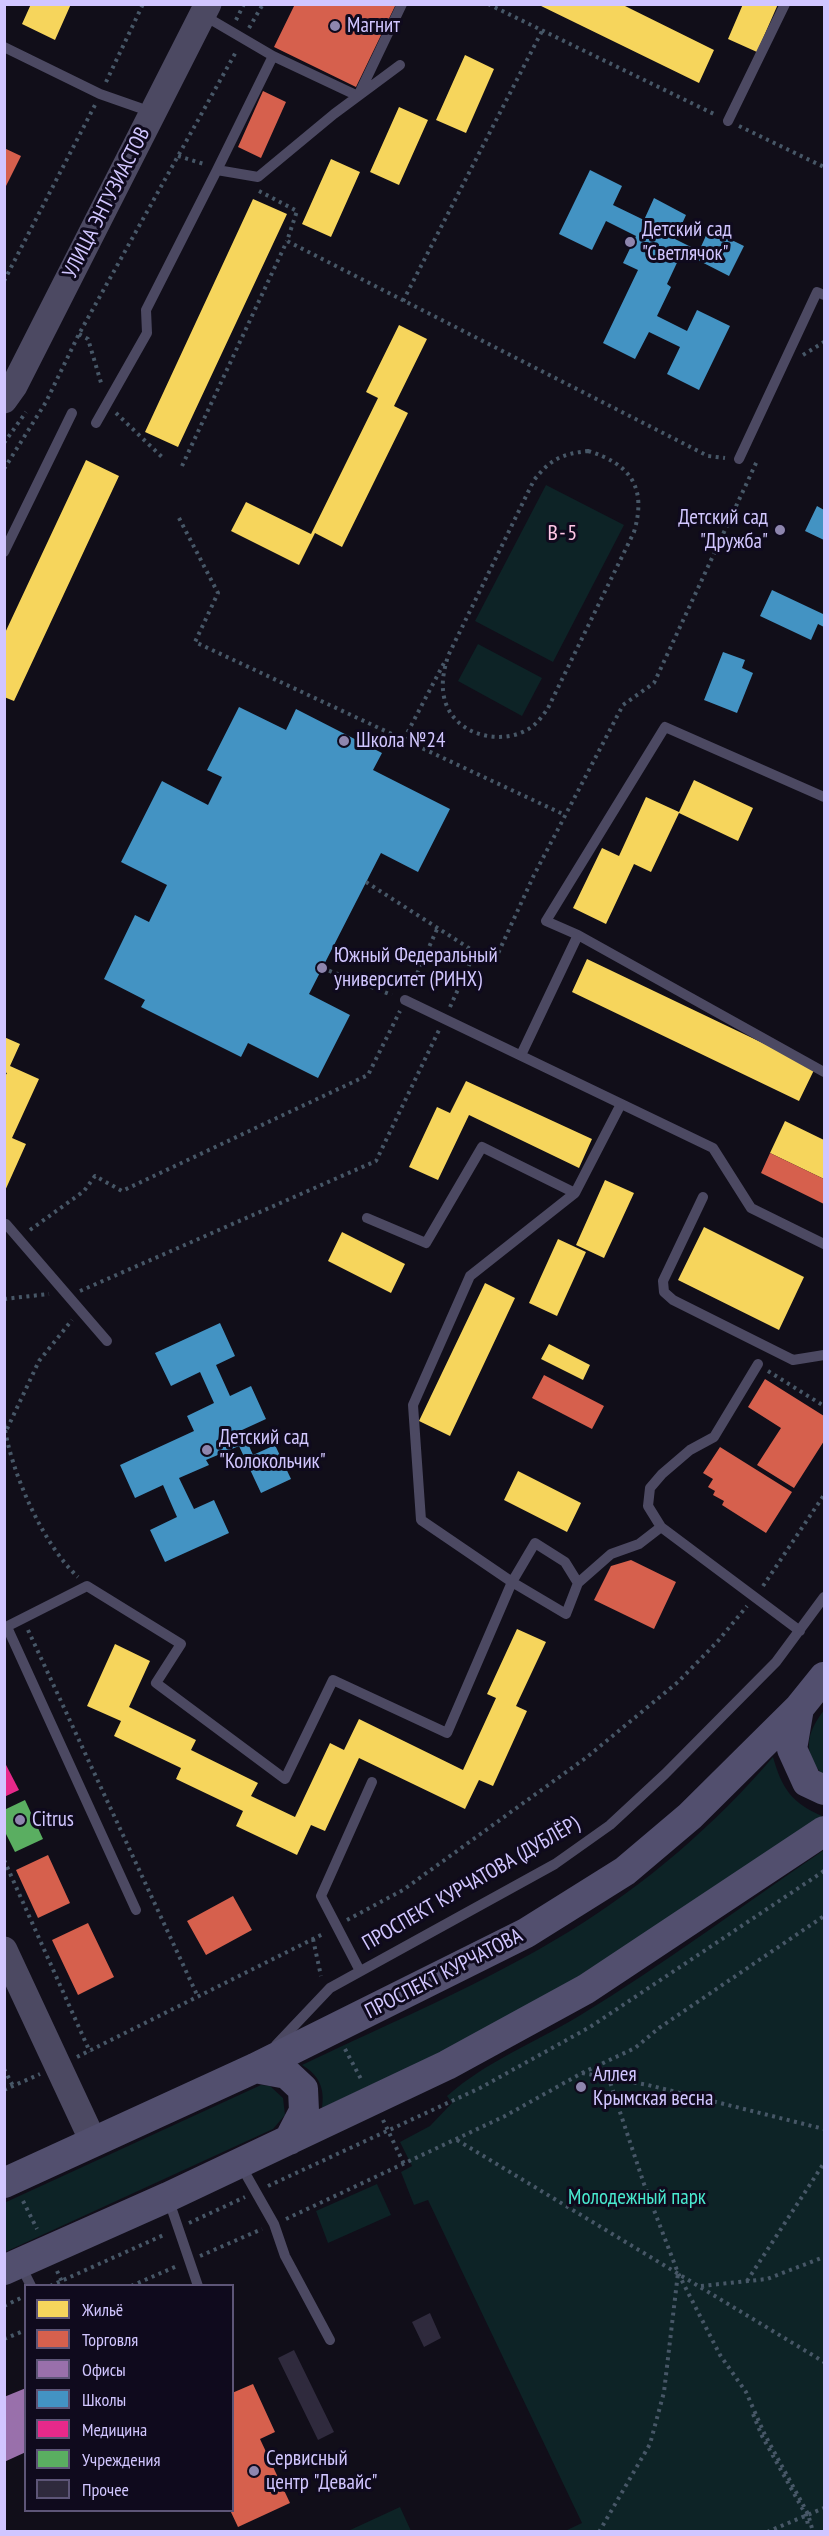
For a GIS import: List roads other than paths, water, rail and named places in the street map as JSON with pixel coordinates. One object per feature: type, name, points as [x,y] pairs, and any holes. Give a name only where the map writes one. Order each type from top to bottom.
[{"type":"main road","name":"ПРОСПЕКТ КУРЧАТОВА","points":[[9,2182],[88,2143],[255,2068],[526,1933],[626,1870],[690,1816],[799,1708],[825,1677]]},
{"type":"main road","points":[[799,1708],[792,1749],[807,1782],[825,1790]]},
{"type":"main road","points":[[18,2273],[48,2251],[168,2198],[447,2066],[586,1989],[825,1831]]},
{"type":"main road","points":[[255,2068],[287,2074],[303,2089],[304,2111],[290,2140]]},
{"type":"street","points":[[4,380],[140,108],[201,8]]},
{"type":"street","name":"УЛИЦА ЭНТУЗИАСТОВ","points":[[17,403],[14,386],[201,8]]},
{"type":"street","points":[[4,1950],[88,2143]]},
{"type":"street","points":[[4,1979],[48,2071],[88,2143]]},
{"type":"lane","points":[[358,96],[402,4]]},
{"type":"lane","points":[[728,121],[785,4]]},
{"type":"lane","points":[[201,8],[273,56],[358,96]]},
{"type":"lane","points":[[4,47],[100,94],[140,108]]},
{"type":"lane","points":[[96,423],[147,333],[146,310],[273,56]]},
{"type":"lane","points":[[216,170],[258,177],[400,65]]},
{"type":"lane","points":[[739,459],[817,292],[825,295]]},
{"type":"lane","points":[[4,552],[72,413]]},
{"type":"lane","points":[[825,797],[665,727],[546,921],[578,935],[825,1072]]},
{"type":"lane","points":[[521,1055],[578,935]]},
{"type":"lane","points":[[405,1000],[713,1148],[751,1208],[825,1244]]},
{"type":"lane","points":[[621,1104],[575,1193],[470,1276],[413,1406],[421,1520],[566,1614],[578,1583],[611,1554],[639,1545],[661,1527]]},
{"type":"lane","points":[[367,1218],[426,1243],[482,1147],[575,1193]]},
{"type":"lane","points":[[703,1197],[663,1281],[664,1292],[673,1300],[793,1360],[824,1353]]},
{"type":"lane","points":[[6,1224],[107,1341]]},
{"type":"lane","points":[[758,1364],[714,1437],[690,1450],[650,1488],[648,1506],[661,1527],[800,1631]]},
{"type":"lane","points":[[136,1910],[6,1628],[87,1586],[181,1644],[156,1683],[285,1779],[333,1680],[447,1733],[512,1581],[535,1543],[565,1562],[578,1583]]},
{"type":"lane","name":"ПРОСПЕКТ КУРЧАТОВА (ДУБЛЁР)","points":[[255,2068],[325,1994],[360,1971],[555,1864],[610,1825],[665,1774],[776,1662],[825,1597]]},
{"type":"lane","points":[[360,1971],[321,1896],[372,1782]]},
{"type":"lane","points":[[240,2163],[274,2224],[285,2256],[330,2340]]},
{"type":"lane","points":[[168,2198],[191,2259],[197,2284]]},
{"type":"place","name":"Магнит","points":[[335,26]]},
{"type":"place","name":"Детский сад \"Светлячок\"","points":[[630,242]]},
{"type":"place","name":"Детский сад \"Дружба\"","points":[[780,530]]},
{"type":"place","name":"Школа №24","points":[[344,741]]},
{"type":"place","name":"Южный Федеральный университет (РИНХ)","points":[[322,968]]},
{"type":"place","name":"Детский сад \"Колокольчик\"","points":[[207,1450]]},
{"type":"place","name":"Citrus","points":[[20,1820]]},
{"type":"place","name":"Аллея Крымская весна","points":[[581,2087]]},
{"type":"place","name":"Сервисный центр \"Девайс\"","points":[[254,2471]]},
{"type":"district","name":"В-5","points":[[563,534]]},
{"type":"park label","name":"Молодежный парк","points":[[637,2198]]}]
